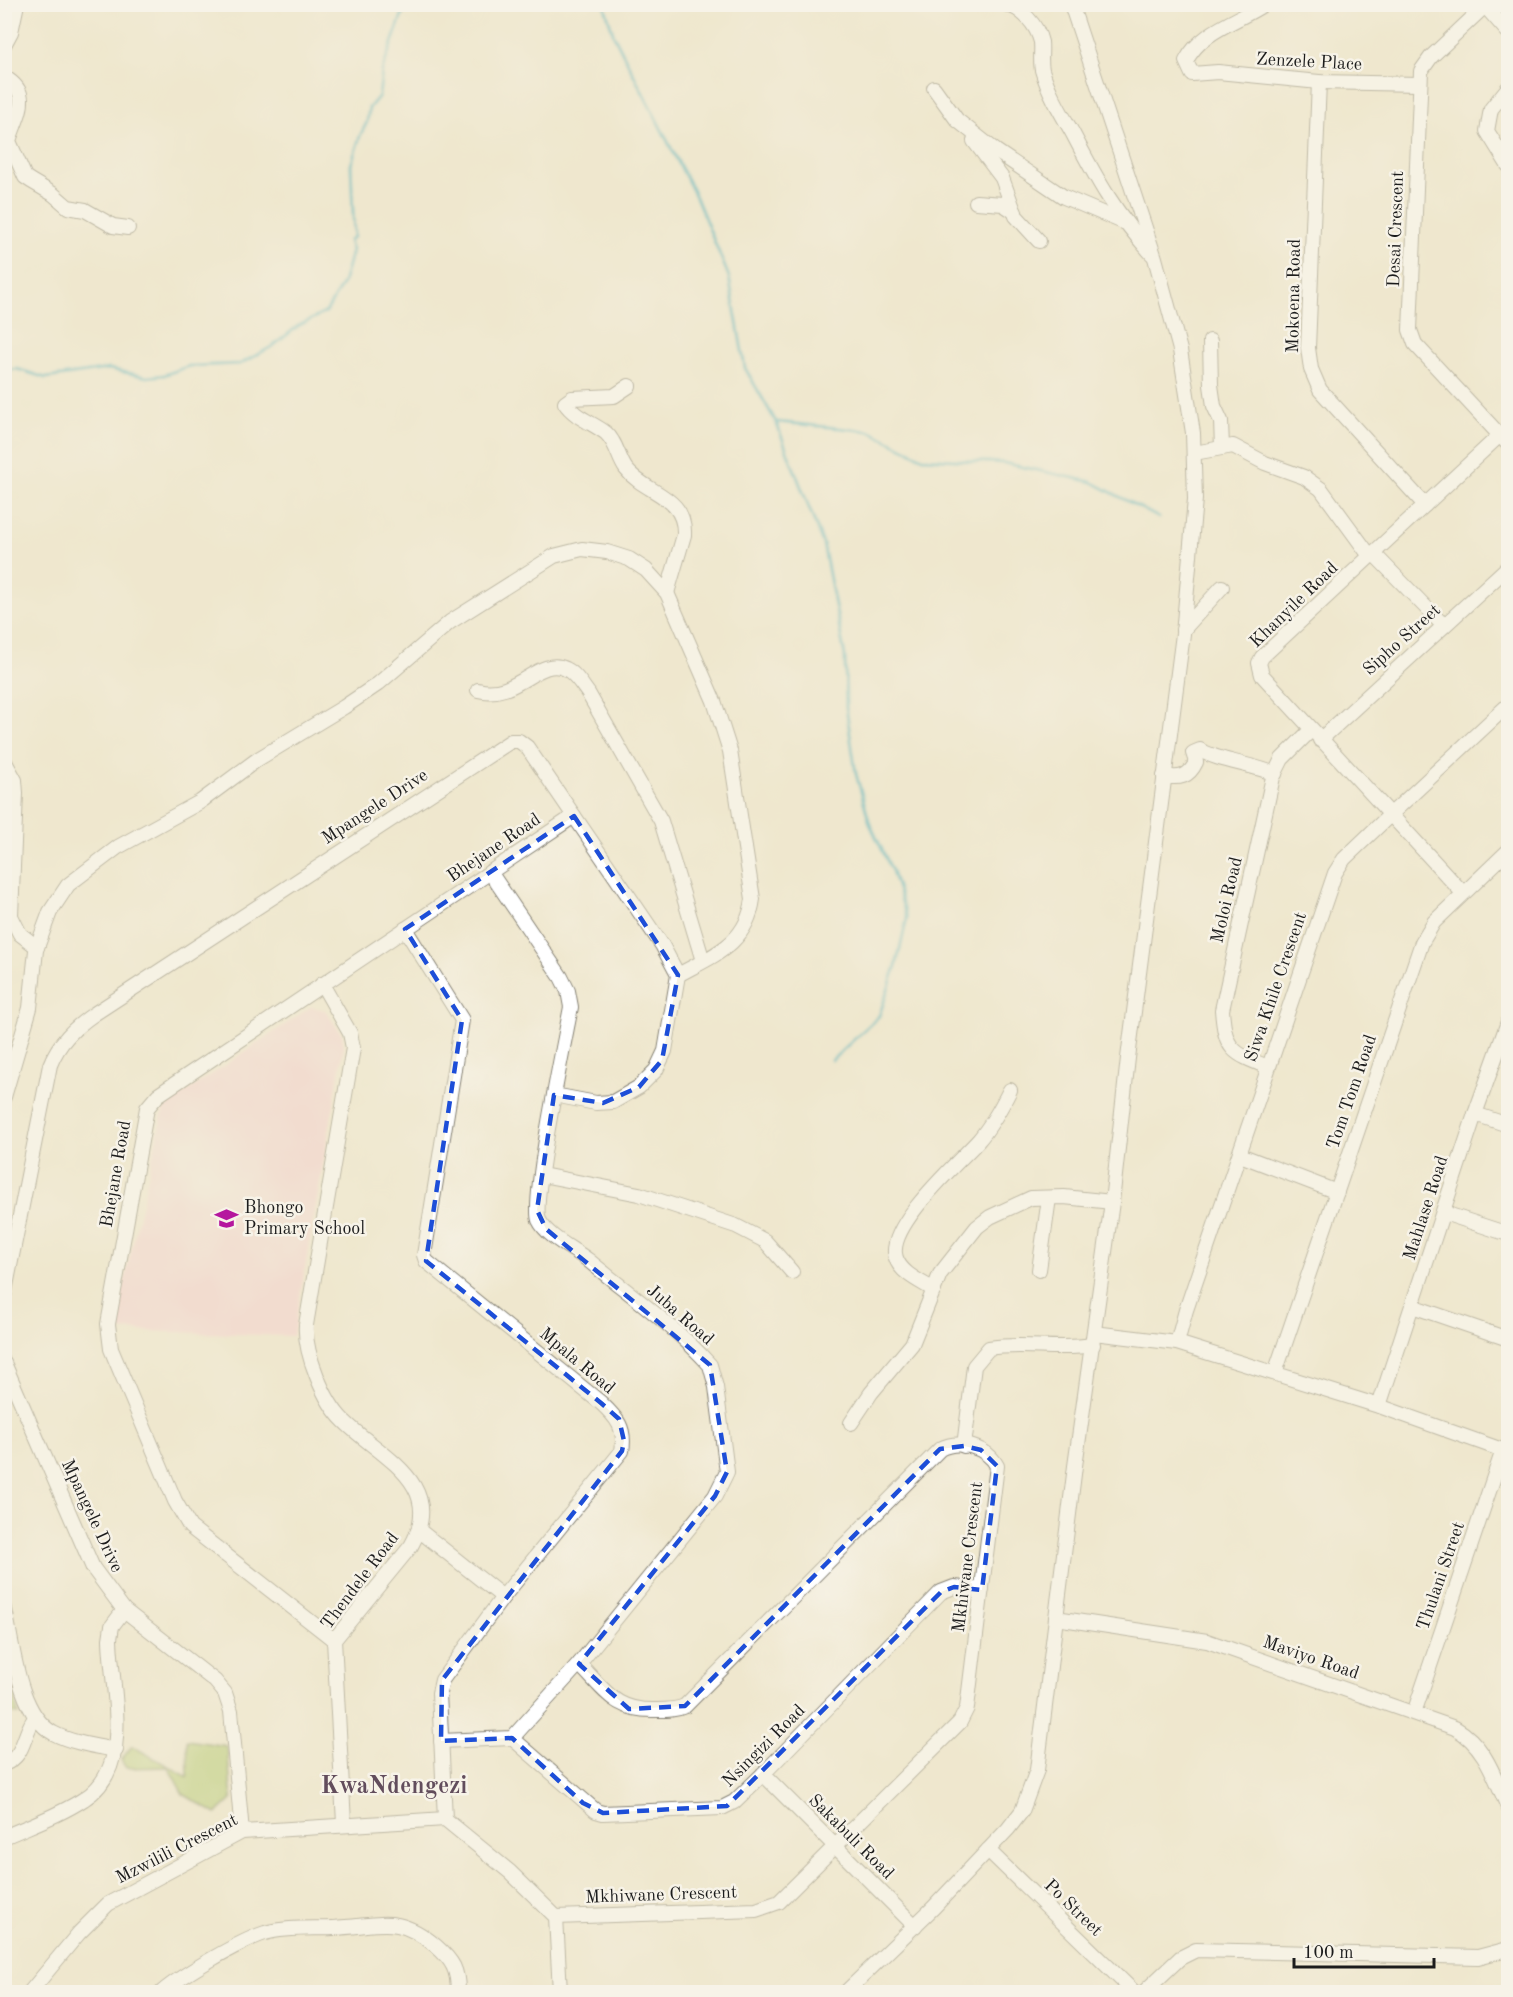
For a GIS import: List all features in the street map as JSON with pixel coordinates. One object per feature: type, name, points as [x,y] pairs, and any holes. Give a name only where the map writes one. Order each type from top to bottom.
[{"type":"street","points":[[4,45],[11,32],[17,4]]},
{"type":"street","points":[[1005,4],[1025,14],[1035,29],[1040,41],[1042,71],[1099,184],[1122,222],[1155,258]]},
{"type":"street","points":[[846,1992],[915,1926],[988,1850],[1022,1811],[1031,1793],[1043,1731],[1183,630],[1195,499],[1194,453],[1180,350],[1155,258],[1071,4]]},
{"type":"street","name":"Zenzele Place","points":[[1264,4],[1213,33],[1194,48],[1186,61],[1192,74],[1218,72],[1319,82],[1419,84]]},
{"type":"street","points":[[1486,5],[1509,32]]},
{"type":"street","name":"Desai Crescent","points":[[1486,5],[1425,63],[1419,84],[1412,338],[1504,440]]},
{"type":"street","points":[[4,77],[17,85],[22,96],[9,141],[26,177],[53,194],[68,207],[85,210],[113,226],[128,228]]},
{"type":"street","name":"Mokoena Road","points":[[1319,82],[1308,348],[1311,369],[1320,390],[1425,505]]},
{"type":"street","points":[[934,88],[952,115],[967,129],[1064,197],[1122,222]]},
{"type":"street","points":[[1509,88],[1491,109],[1487,131],[1509,165]]},
{"type":"street","points":[[967,129],[1002,178],[1015,212],[1039,241]]},
{"type":"street","points":[[976,202],[1003,204],[1015,212]]},
{"type":"street","points":[[1210,341],[1211,385],[1214,406],[1221,421],[1222,447]]},
{"type":"street","points":[[629,386],[614,396],[572,398],[565,404],[610,437],[627,470],[669,500],[681,516],[684,535],[668,593]]},
{"type":"street","name":"Khanyile Road","points":[[1463,893],[1315,735],[1262,675],[1259,663],[1262,657],[1425,505],[1504,440]]},
{"type":"street","points":[[1194,453],[1233,446],[1314,483],[1372,555],[1444,626]]},
{"type":"street","points":[[4,1097],[30,1008],[37,947],[50,912],[60,895],[83,873],[118,847],[200,802],[258,759],[378,684],[450,622],[539,564],[554,556],[582,549],[607,552],[629,559],[646,570],[668,593],[714,701],[730,751],[753,899],[750,917],[743,930],[720,952],[678,975],[662,1060],[639,1087],[613,1102],[603,1104],[554,1095]]},
{"type":"street","name":"Sipho Street","points":[[1315,735],[1444,626],[1509,567]]},
{"type":"street","points":[[1183,630],[1222,587]]},
{"type":"street","points":[[478,690],[500,692],[537,670],[554,666],[566,669],[575,676],[588,693],[661,821],[703,961]]},
{"type":"street","name":"Siwa Khile Crescent","points":[[1177,1343],[1185,1310],[1335,873],[1344,859],[1390,814],[1509,705]]},
{"type":"street","name":"Moloi Road","points":[[1268,1067],[1238,1056],[1232,1050],[1224,1032],[1222,1010],[1275,774],[1288,750],[1315,735]]},
{"type":"street","name":"Mpangele Drive","points":[[4,1296],[50,1065],[56,1051],[79,1024],[505,743],[519,741],[527,747],[662,945],[678,975]]},
{"type":"street","points":[[1164,776],[1179,779],[1191,772],[1196,762],[1193,753],[1200,750],[1210,756],[1245,762],[1275,774]]},
{"type":"street","points":[[4,760],[15,780],[16,793],[11,916],[20,934],[37,947]]},
{"type":"street","name":"Bhejane Road","points":[[334,1640],[190,1527],[175,1501],[111,1349],[108,1332],[147,1108],[158,1095],[574,816]]},
{"type":"street","name":"Tom Tom Road","points":[[1275,1373],[1422,942],[1434,922],[1509,851]]},
{"type":"street","name":"Juba Road","points":[[490,872],[568,991],[571,1007],[542,1175],[537,1210],[540,1221],[546,1229],[586,1259],[710,1365],[727,1472],[715,1496],[579,1664],[512,1738]]},
{"type":"street","name":"Mpala Road","points":[[405,929],[462,1020],[424,1255],[426,1261],[601,1403],[618,1419],[623,1431],[622,1451],[503,1597],[442,1680],[439,1693],[445,1819]]},
{"type":"street","name":"Thendele Road","points":[[322,984],[350,1033],[353,1048],[306,1325],[307,1347],[337,1414],[410,1476],[418,1492],[422,1512],[420,1531],[411,1546],[334,1640],[344,1823]]},
{"type":"street","name":"Mahlase Road","points":[[1379,1406],[1475,1114],[1509,1022]]},
{"type":"street","points":[[934,1290],[899,1266],[894,1252],[895,1241],[920,1201],[978,1140],[1010,1090]]},
{"type":"street","points":[[1475,1114],[1509,1125]]},
{"type":"street","points":[[1240,1155],[1337,1192]]},
{"type":"street","points":[[542,1175],[639,1194],[736,1226],[765,1241],[792,1272]]},
{"type":"street","points":[[851,1423],[871,1393],[912,1344],[948,1262],[977,1227],[1031,1198],[1112,1202]]},
{"type":"street","points":[[1039,1270],[1049,1198]]},
{"type":"street","points":[[1444,1212],[1509,1234]]},
{"type":"street","points":[[1412,1306],[1509,1340]]},
{"type":"street","points":[[579,1664],[613,1698],[629,1709],[636,1711],[677,1709],[685,1706],[931,1457],[944,1447],[964,1446],[974,1366],[989,1348],[1004,1345],[1076,1348],[1093,1339],[1177,1343],[1379,1406],[1506,1451]]},
{"type":"street","name":"Mpangele Drive","points":[[4,1363],[93,1568],[123,1610],[215,1681],[225,1693],[231,1711],[242,1832]]},
{"type":"street","name":"Mkhiwane Crescent","points":[[556,1917],[764,1908],[779,1902],[963,1717],[967,1708],[997,1466],[989,1454],[964,1446]]},
{"type":"street","name":"Thulani Street","points":[[1414,1713],[1506,1451]]},
{"type":"street","points":[[420,1531],[503,1597]]},
{"type":"street","name":"Nsingizi Road","points":[[512,1738],[583,1803],[603,1813],[722,1808],[734,1802],[763,1774],[941,1592],[954,1587],[982,1590]]},
{"type":"street","points":[[4,1605],[25,1697],[35,1718],[54,1733],[75,1742],[116,1750]]},
{"type":"street","points":[[4,1837],[69,1808],[97,1790],[114,1760],[116,1750],[110,1639],[112,1626],[123,1610]]},
{"type":"street","name":"Maviyo Road","points":[[1056,1618],[1206,1641],[1455,1728],[1474,1741],[1481,1749],[1509,1806]]},
{"type":"street","points":[[4,1764],[22,1751],[27,1729],[35,1718]]},
{"type":"street","points":[[441,1741],[512,1738]]},
{"type":"street","name":"Sakabuli Road","points":[[763,1774],[915,1926]]},
{"type":"street","points":[[445,1819],[510,1872],[556,1917],[560,1992]]},
{"type":"street","name":"Mzwilili Crescent","points":[[30,1992],[79,1934],[108,1904],[242,1832],[344,1823],[445,1819]]},
{"type":"street","name":"Po Street","points":[[988,1850],[1134,1992]]},
{"type":"street","points":[[162,1992],[262,1934],[286,1929],[391,1923],[417,1930],[450,1958],[458,1974],[458,1992]]},
{"type":"street","points":[[1144,1992],[1180,1958],[1197,1950],[1478,1957],[1509,1949]]},
{"type":"highlighted area","points":[[574,816],[678,975],[662,1060],[639,1087],[603,1103],[554,1095],[537,1210],[546,1229],[710,1365],[727,1472],[715,1496],[579,1664],[629,1709],[685,1706],[940,1449],[964,1446],[981,1450],[997,1466],[982,1590],[954,1587],[941,1592],[727,1806],[603,1813],[583,1803],[512,1738],[441,1741],[442,1680],[622,1451],[624,1441],[619,1419],[426,1261],[462,1020],[405,929]]},
{"type":"shaded area","name":"Bhongo Primary School","points":[[311,1007],[325,1010],[342,1035],[344,1045],[293,1336],[113,1330],[164,1107]]},
{"type":"green space","points":[[4,1642],[18,1714],[8,1713],[5,1709]]},
{"type":"green space","points":[[187,1740],[227,1746],[232,1799],[216,1814],[183,1794],[168,1767],[126,1768],[121,1760],[132,1746],[188,1777]]},
{"type":"waterway","points":[[4,371],[17,369],[46,378],[109,369],[147,377],[164,375],[189,366],[240,364],[273,346],[298,326],[326,312],[343,283],[352,251],[349,240],[354,237],[351,165],[367,122],[369,108],[379,96],[382,71],[406,4]]},
{"type":"waterway","points":[[604,4],[614,36],[696,197],[729,277],[745,368],[776,422],[823,544],[845,656],[846,707],[856,774],[870,824],[892,871],[907,918],[896,966],[879,1016],[832,1060]]},
{"type":"waterway","points":[[777,422],[869,431],[923,458],[1004,463],[1092,482],[1159,518]]},
{"type":"place","name":"Bhongo Primary School","points":[[226,1218]]},
{"type":"district","name":"KwaNdengezi","points":[[394,1787]]}]
